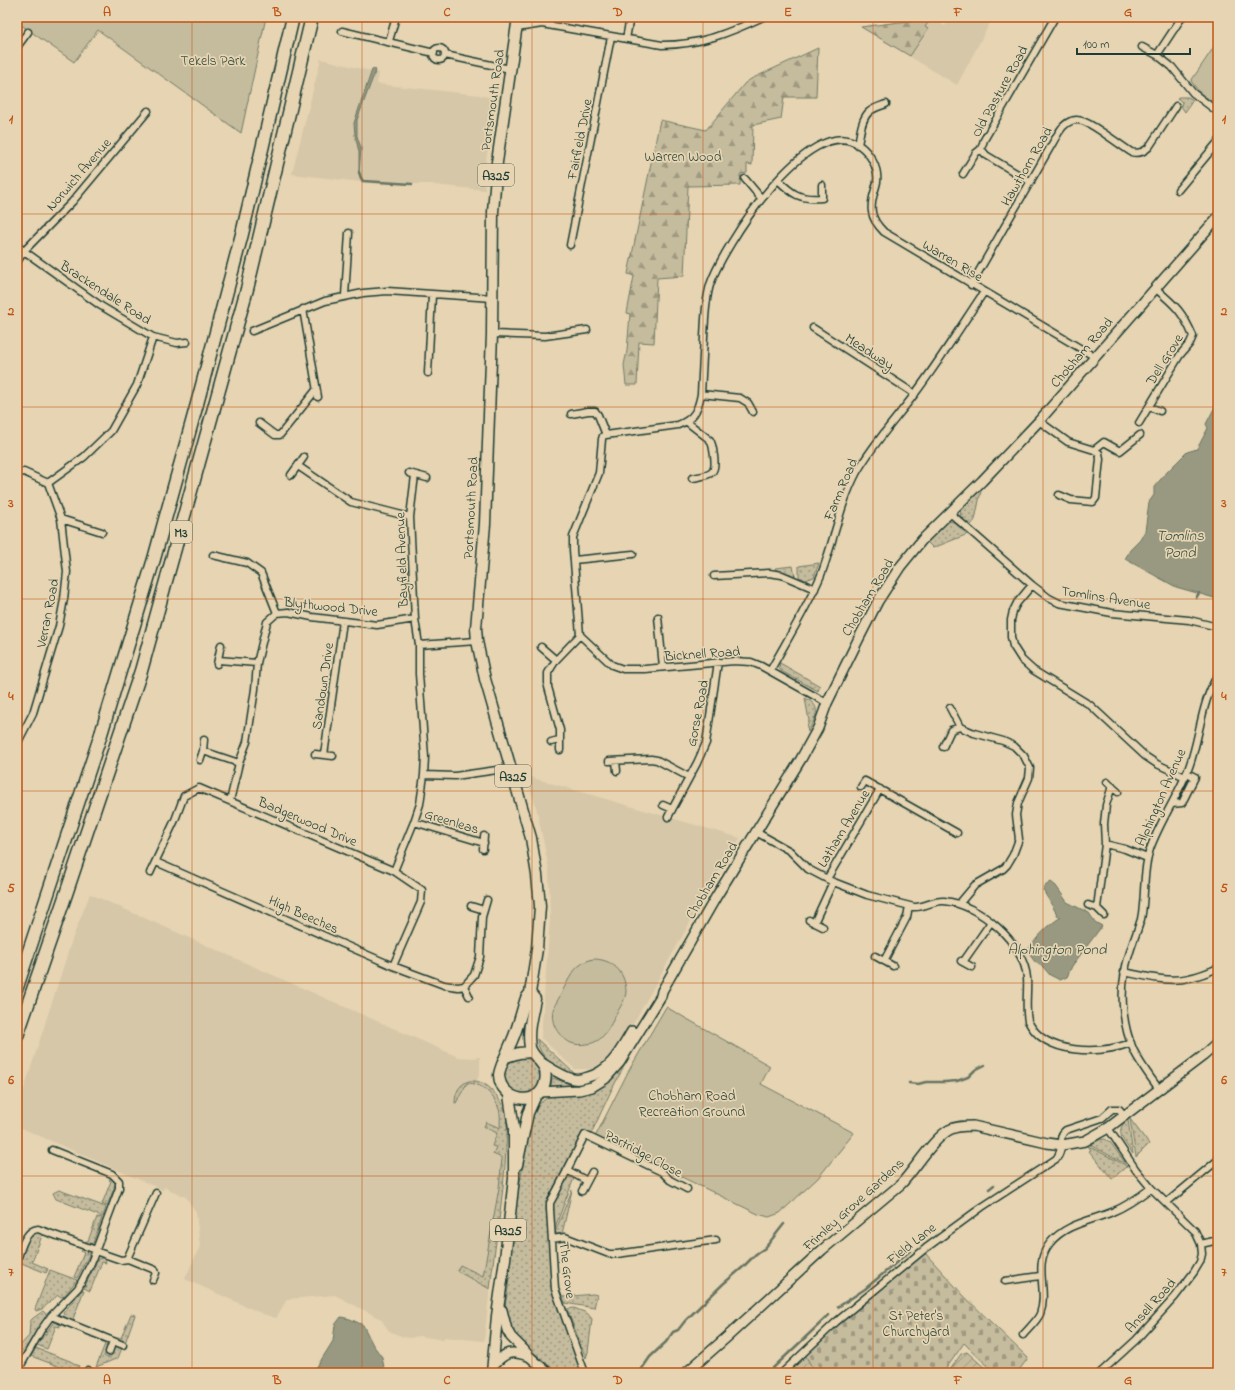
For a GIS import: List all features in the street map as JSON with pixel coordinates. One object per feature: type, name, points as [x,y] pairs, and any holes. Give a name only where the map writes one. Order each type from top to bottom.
[{"type":"highway","name":"M3","points":[[17,987],[101,734],[154,559],[242,234],[293,17]]},
{"type":"highway","name":"M3","points":[[17,1036],[142,671],[247,290],[312,17]]},
{"type":"main road","name":"Portsmouth Road","points":[[518,17],[497,162],[492,212],[492,334],[484,524],[476,625],[477,641],[485,679],[531,838],[539,889],[540,906],[537,950],[530,993]]},
{"type":"main road","name":"Chobham Road","points":[[538,1093],[579,1090],[592,1087],[605,1079],[620,1062],[661,996],[662,991],[716,897],[813,737],[827,703],[872,613],[889,583],[914,549],[1039,421],[1218,218]]},
{"type":"main road","name":"Chobham Road","points":[[542,1063],[560,1074],[574,1079],[592,1076],[603,1071],[609,1066],[617,1055],[656,993],[662,991]]},
{"type":"main road","name":"A325","points":[[506,1057],[526,998],[530,993],[535,999],[528,1032],[531,1052]]},
{"type":"main road","points":[[1062,1145],[1085,1141],[1108,1128],[1218,1043]]},
{"type":"main road","points":[[531,1052],[542,1063],[545,1083],[538,1093],[531,1098],[522,1099],[509,1095],[501,1083],[499,1076],[500,1069],[506,1057],[519,1053],[531,1052]]},
{"type":"main road","name":"A325","points":[[493,1369],[497,1316],[514,1178],[528,1113],[538,1093]]},
{"type":"main road","name":"A325","points":[[509,1095],[513,1123],[514,1178]]},
{"type":"main road","name":"Frimley Grove Gardens","points":[[686,1373],[822,1250],[901,1184],[910,1175],[936,1141],[948,1131],[962,1126],[973,1126],[1062,1145]]},
{"type":"main road","name":"A325","points":[[496,1331],[499,1328],[502,1310],[502,1282]]},
{"type":"main road","points":[[502,1310],[508,1332],[528,1356],[548,1373]]},
{"type":"main road","points":[[493,1369],[500,1358],[509,1353],[518,1352],[528,1356]]},
{"type":"street","points":[[389,41],[396,17]]},
{"type":"street","points":[[530,17],[542,24],[662,45],[678,45],[710,39],[763,17]]},
{"type":"street","points":[[626,39],[630,17]]},
{"type":"street","name":"Old Pasture Road","points":[[963,174],[976,153],[981,149],[984,140],[1055,17]]},
{"type":"street","points":[[1157,55],[1182,17]]},
{"type":"street","points":[[517,28],[542,24]]},
{"type":"street","points":[[342,30],[434,53],[435,58],[439,60],[443,59],[446,55],[510,69]]},
{"type":"street","points":[[17,47],[28,32]]},
{"type":"street","name":"Fairfield Drive","points":[[570,245],[611,37]]},
{"type":"street","points":[[1142,47],[1157,55],[1176,72],[1193,93],[1218,112]]},
{"type":"street","points":[[560,750],[560,730],[547,682],[548,673],[556,660],[580,635],[573,537],[599,473],[603,436],[678,425],[687,422],[698,408],[701,394],[705,313],[711,284],[736,233],[762,198],[803,156],[821,145],[831,142],[844,140],[851,141],[858,145],[861,129],[869,112],[886,104]]},
{"type":"street","name":"Hawthorn Road","points":[[972,284],[1061,129],[1069,122],[1078,120],[1086,121],[1131,152],[1144,152],[1149,148],[1176,106]]},
{"type":"street","name":"Norwich Avenue","points":[[17,262],[24,251],[72,202],[148,111]]},
{"type":"street","points":[[1178,190],[1218,142]]},
{"type":"street","name":"Warren Rise","points":[[858,145],[871,158],[876,172],[877,181],[873,196],[872,211],[878,225],[888,235],[1095,357]]},
{"type":"street","points":[[981,149],[986,155],[1031,182]]},
{"type":"street","points":[[745,180],[762,198]]},
{"type":"street","points":[[778,180],[795,195],[809,198],[822,198],[822,186]]},
{"type":"street","points":[[345,296],[349,233]]},
{"type":"street","name":"Brackendale Road","points":[[17,246],[101,306],[153,337],[178,343],[187,342]]},
{"type":"street","name":"Dell Grove","points":[[1139,423],[1193,336],[1186,320],[1178,308],[1155,288]]},
{"type":"street","points":[[252,331],[325,301],[363,293],[387,291],[493,298]]},
{"type":"street","name":"Farm Road","points":[[770,671],[815,589],[856,474],[881,436],[915,394],[984,292]]},
{"type":"street","points":[[428,373],[432,295]]},
{"type":"street","points":[[303,310],[318,397]]},
{"type":"street","name":"Meadway","points":[[813,328],[915,394]]},
{"type":"street","points":[[492,334],[544,336],[587,330]]},
{"type":"street","points":[[17,472],[24,472],[48,483],[84,457],[111,431],[137,385],[153,337]]},
{"type":"street","points":[[259,423],[275,435],[280,435],[316,390]]},
{"type":"street","points":[[701,394],[740,398],[748,403],[753,412]]},
{"type":"street","name":"Dell Grove","points":[[1150,407],[1160,411]]},
{"type":"street","points":[[571,414],[588,411],[595,412],[598,415],[606,435]]},
{"type":"street","points":[[1039,421],[1068,442],[1094,450],[1099,454],[1100,459],[1096,498],[1093,502],[1072,500],[1060,495]]},
{"type":"street","points":[[687,422],[710,440],[712,444],[715,465],[714,471],[709,475],[696,477],[700,484]]},
{"type":"street","points":[[1094,450],[1104,442],[1120,451],[1140,436]]},
{"type":"street","points":[[291,475],[304,457]]},
{"type":"street","points":[[298,466],[351,502],[410,517]]},
{"type":"street","name":"Bayfield Avenue","points":[[394,871],[420,804],[424,775],[425,757],[419,674],[419,645],[415,619],[410,517],[412,474],[427,478]]},
{"type":"street","name":"Verran Road","points":[[17,744],[33,713],[59,626],[64,599],[67,572],[61,519],[48,483]]},
{"type":"street","name":"Tomlins Avenue","points":[[950,512],[1032,585],[1049,598],[1059,603],[1112,613],[1189,620],[1218,627]]},
{"type":"street","points":[[61,519],[102,532]]},
{"type":"street","points":[[574,560],[631,554],[629,562]]},
{"type":"street","points":[[213,555],[247,563],[261,573],[277,613]]},
{"type":"street","points":[[714,576],[782,575],[815,589]]},
{"type":"street","points":[[1032,585],[1017,603],[1012,613],[1011,637],[1013,646],[1022,660],[1033,670],[1090,705],[1145,756],[1157,764],[1195,777],[1182,803],[1172,804]]},
{"type":"street","name":"Blythwood Drive","points":[[230,801],[247,742],[255,689],[257,663],[267,622],[277,613],[288,612],[312,617],[377,625],[415,619]]},
{"type":"street","points":[[658,617],[663,667]]},
{"type":"street","name":"Sandown Drive","points":[[324,754],[343,621]]},
{"type":"street","name":"Bicknell Road","points":[[580,635],[609,662],[619,668],[629,670],[718,662],[751,662],[827,703]]},
{"type":"street","points":[[419,645],[477,641]]},
{"type":"street","points":[[221,645],[218,662],[257,663]]},
{"type":"street","points":[[541,646],[556,660]]},
{"type":"street","name":"Gorse Road","points":[[668,817],[706,743],[718,662]]},
{"type":"street","name":"Alphington Avenue","points":[[1159,1089],[1139,1060],[1131,1043],[1123,1004],[1122,989],[1124,972],[1141,918],[1147,858],[1155,836],[1186,775],[1198,739],[1206,700],[1218,675]]},
{"type":"street","points":[[950,708],[960,726],[974,733],[1003,741],[1014,746],[1024,756],[1030,768],[1029,778],[1018,803],[1016,815],[1019,839],[1014,855],[1003,869],[975,885],[959,904]]},
{"type":"street","points":[[943,747],[951,730],[960,726]]},
{"type":"street","points":[[200,760],[204,740]]},
{"type":"street","points":[[551,742],[559,740]]},
{"type":"street","points":[[203,751],[240,764]]},
{"type":"street","points":[[315,754],[334,756]]},
{"type":"street","points":[[617,771],[613,761],[651,759],[657,760],[689,777]]},
{"type":"street","points":[[424,775],[454,776],[511,768]]},
{"type":"street","name":"Latham Avenue","points":[[861,787],[865,780],[957,833]]},
{"type":"street","points":[[1097,908],[1105,844],[1104,824],[1110,784],[1118,792]]},
{"type":"street","name":"Badgerwood Drive","points":[[150,873],[175,820],[184,796],[199,788],[394,871],[422,890],[421,902],[393,966]]},
{"type":"street","name":"Latham Avenue","points":[[827,879],[880,789]]},
{"type":"street","points":[[663,805],[672,809]]},
{"type":"street","name":"Greenleas","points":[[414,822],[483,846],[484,836]]},
{"type":"street","points":[[756,832],[790,851],[808,869],[833,882],[867,895],[909,906],[919,907],[936,901],[948,902],[959,904],[978,913],[1002,932],[1012,944],[1023,962],[1027,977],[1028,1021],[1036,1032],[1056,1044],[1078,1050],[1105,1050],[1131,1043]]},
{"type":"street","points":[[1105,844],[1125,849],[1147,858]]},
{"type":"street","name":"High Beeches","points":[[156,862],[393,966],[444,985],[458,987],[464,986]]},
{"type":"street","points":[[823,927],[811,921],[833,882]]},
{"type":"street","points":[[469,996],[464,986],[474,975],[480,957],[482,918],[487,900]]},
{"type":"street","points":[[1088,905],[1097,908],[1104,915]]},
{"type":"street","points":[[472,906],[484,910]]},
{"type":"street","points":[[884,961],[907,917],[909,906]]},
{"type":"street","points":[[972,967],[961,961],[991,922]]},
{"type":"street","points":[[875,956],[893,966]]},
{"type":"street","points":[[1124,972],[1168,979],[1187,979],[1218,968]]},
{"type":"street","name":"Field Lane","points":[[782,1373],[836,1322],[926,1248],[982,1207],[1056,1159],[1061,1151],[1062,1132],[1102,1118],[1112,1109],[1119,1109],[1125,1116]]},
{"type":"street","points":[[1108,1128],[1136,1170],[1151,1188],[1195,1231],[1201,1244],[1218,1240]]},
{"type":"street","name":"The Grove","points":[[585,1373],[556,1289],[550,1203],[585,1136],[591,1139]]},
{"type":"street","name":"Partridge Close","points":[[591,1139],[662,1172],[670,1180],[686,1189]]},
{"type":"street","points":[[17,1372],[41,1330],[51,1316],[78,1288],[91,1263],[120,1185],[119,1181],[112,1174],[52,1150]]},
{"type":"street","points":[[1166,1203],[1218,1160]]},
{"type":"street","points":[[567,1170],[587,1181]]},
{"type":"street","points":[[582,1191],[592,1172]]},
{"type":"street","points":[[1023,1335],[1040,1315],[1043,1297],[1040,1268],[1049,1243],[1066,1229],[1133,1203],[1151,1188]]},
{"type":"street","points":[[127,1259],[156,1193]]},
{"type":"street","points":[[17,1260],[30,1231],[38,1229],[95,1251],[121,1260],[127,1259],[155,1270],[156,1273],[153,1280]]},
{"type":"street","points":[[552,1239],[565,1237],[609,1254],[716,1240]]},
{"type":"street","name":"Ansell Road","points":[[1100,1373],[1148,1328],[1175,1297],[1200,1262],[1202,1254],[1201,1244]]},
{"type":"street","points":[[1005,1281],[1040,1276]]},
{"type":"street","points":[[51,1316],[123,1345]]},
{"type":"street","points":[[109,1352],[113,1341]]},
{"type":"shaded area","points":[[951,17],[962,22],[965,17],[993,17],[957,85],[861,27],[931,18],[945,26]]},
{"type":"shaded area","points":[[321,59],[378,73],[377,84],[479,95],[497,99],[483,176],[485,190],[433,184],[379,184],[292,174]]},
{"type":"shaded area","points":[[526,776],[740,838],[707,892],[623,1042],[597,1069],[575,1069],[541,1038],[550,919],[549,869],[537,810]]},
{"type":"shaded area","points":[[90,894],[458,1057],[480,1057],[480,1071],[477,1081],[486,1086],[506,1119],[502,1179],[484,1341],[444,1337],[444,1340],[419,1336],[409,1338],[401,1336],[389,1331],[381,1319],[335,1295],[287,1299],[276,1318],[263,1314],[185,1279],[200,1246],[196,1212],[186,1197],[164,1187],[163,1190],[17,1126],[17,1111],[73,937]]},
{"type":"green space","name":"Tekels Park","points":[[17,17],[266,17],[241,133],[98,30],[74,62],[17,22]]},
{"type":"green space","points":[[931,18],[925,27],[928,29],[910,56],[861,27]]},
{"type":"green space","points":[[1216,44],[1218,45],[1218,106],[1199,92],[1191,81]]},
{"type":"green space","name":"Warren Wood","points":[[818,48],[816,97],[784,97],[781,119],[753,125],[752,165],[747,164],[747,173],[741,174],[740,185],[688,186],[684,276],[657,278],[654,343],[639,342],[637,385],[626,385],[624,365],[627,351],[630,314],[627,313],[634,276],[628,274],[660,120],[706,130],[745,83]]},
{"type":"green space","points":[[1188,97],[1193,100],[1185,112],[1181,106],[1182,102],[1177,98]]},
{"type":"green space","points":[[982,486],[975,520],[970,526],[961,518],[960,509]]},
{"type":"green space","points":[[949,521],[957,523],[968,534],[933,548],[927,542],[944,524]]},
{"type":"green space","points":[[819,563],[814,577],[806,580],[799,577],[799,566]]},
{"type":"green space","points":[[793,566],[795,577],[776,570],[775,568]]},
{"type":"green space","points":[[780,663],[820,686],[818,691],[781,671],[779,668]]},
{"type":"green space","points":[[805,698],[811,701],[816,709],[815,717],[808,732],[807,727],[809,721]]},
{"type":"green space","points":[[593,959],[606,961],[612,964],[620,972],[625,984],[626,994],[623,1003],[602,1037],[592,1043],[582,1045],[575,1044],[571,1043],[556,1030],[552,1015],[553,1010],[575,970],[582,963]]},
{"type":"green space","name":"Chobham Road Recreation Ground","points":[[666,1007],[770,1066],[761,1084],[854,1133],[818,1178],[780,1213],[769,1217],[758,1214],[630,1152],[595,1137],[628,1072]]},
{"type":"green space","points":[[537,1039],[574,1073],[573,1077],[545,1057],[541,1052]]},
{"type":"green space","points":[[631,1050],[632,1051],[591,1134],[583,1131],[550,1195],[546,1207],[553,1291],[580,1368],[578,1369],[580,1373],[558,1373],[522,1343],[514,1333],[512,1334],[504,1313],[508,1288],[514,1213],[533,1113],[538,1105],[549,1096],[608,1082],[618,1072]]},
{"type":"green space","points":[[522,1058],[535,1063],[540,1076],[535,1089],[522,1094],[509,1089],[504,1076],[509,1063]]},
{"type":"green space","points":[[552,1078],[571,1084],[571,1087],[551,1086]]},
{"type":"green space","points":[[469,1081],[483,1083],[493,1091],[504,1109],[507,1119],[505,1167],[490,1289],[457,1271],[460,1265],[483,1276],[499,1188],[502,1158],[493,1154],[496,1147],[492,1146],[497,1133],[484,1127],[486,1122],[500,1128],[499,1109],[491,1095],[478,1085],[467,1083],[455,1103],[458,1089]]},
{"type":"green space","points":[[1130,1119],[1149,1144],[1136,1157]]},
{"type":"green space","points":[[1128,1120],[1133,1154],[1124,1141],[1121,1133],[1123,1124]]},
{"type":"green space","points":[[1105,1139],[1110,1142],[1126,1164],[1090,1145],[1099,1140]]},
{"type":"green space","points":[[1088,1146],[1127,1166],[1112,1179],[1089,1151],[1091,1150]]},
{"type":"green space","points":[[568,1175],[574,1178],[554,1230],[554,1202]]},
{"type":"green space","points":[[111,1177],[116,1183],[107,1206],[102,1204],[111,1181],[109,1180]]},
{"type":"green space","points":[[59,1190],[106,1207],[103,1217],[56,1199],[53,1193]]},
{"type":"green space","points":[[572,1190],[562,1234],[558,1234],[555,1232]]},
{"type":"green space","points":[[97,1217],[102,1218],[93,1243],[88,1244],[85,1242],[88,1241]]},
{"type":"green space","points":[[37,1232],[43,1233],[32,1262],[48,1269],[46,1273],[19,1262],[31,1234]]},
{"type":"green space","points":[[84,1249],[89,1255],[77,1278],[74,1277],[84,1253],[81,1251]]},
{"type":"green space","name":"St Peter's Churchyard","points":[[924,1252],[964,1296],[1028,1358],[1017,1373],[995,1373],[964,1343],[943,1373],[784,1373],[834,1325]]},
{"type":"green space","points":[[98,1259],[105,1259],[106,1263],[102,1262],[90,1291],[84,1288]]},
{"type":"green space","points":[[50,1270],[77,1280],[64,1296],[61,1297],[58,1295],[42,1309],[36,1311],[35,1309]]},
{"type":"green space","points":[[82,1290],[84,1290],[73,1319],[75,1321],[73,1322],[66,1319],[63,1313]]},
{"type":"green space","points":[[593,1294],[597,1295],[594,1308],[565,1303],[563,1297]]},
{"type":"green space","points":[[574,1308],[587,1313],[592,1319],[586,1358],[567,1309]]},
{"type":"green space","points":[[43,1311],[46,1314],[46,1317],[17,1364],[17,1349],[29,1336],[30,1322]]},
{"type":"green space","points":[[131,1314],[135,1315],[125,1343],[120,1341],[118,1337],[121,1338]]},
{"type":"green space","points":[[53,1323],[59,1323],[60,1327],[56,1326],[47,1349],[37,1345]]},
{"type":"green space","points":[[106,1341],[107,1343],[107,1349],[104,1356],[108,1358],[115,1347],[118,1346],[122,1348],[118,1358],[96,1367],[105,1344],[101,1342]]},
{"type":"green space","points":[[36,1348],[79,1366],[76,1373],[31,1356]]},
{"type":"green space","points":[[967,1352],[990,1373],[948,1373],[961,1354]]},
{"type":"green space","points":[[804,1353],[813,1369],[811,1373],[784,1373]]},
{"type":"water","points":[[372,70],[376,70],[357,120],[357,136],[361,148],[359,174],[359,152],[354,123]]},
{"type":"water","name":"Tomlins Pond","points":[[1218,401],[1218,599],[1176,587],[1125,559],[1145,531],[1149,502],[1154,495],[1154,487],[1187,452],[1197,449],[1208,428],[1206,424]]},
{"type":"water","name":"Alphington Pond","points":[[1051,882],[1056,886],[1067,902],[1089,913],[1095,922],[1102,926],[1072,966],[1067,977],[1060,980],[1050,975],[1043,967],[1035,962],[1027,951],[1042,932],[1061,917],[1058,916],[1043,890],[1045,886]]},
{"type":"water","points":[[341,1317],[363,1325],[373,1345],[382,1357],[385,1373],[313,1373],[333,1341],[335,1325]]},
{"type":"waterway","points":[[359,172],[363,181],[412,184]]},
{"type":"waterway","points":[[1196,598],[1199,593]]},
{"type":"waterway","points":[[909,1083],[918,1084],[926,1082],[957,1081],[968,1077],[975,1070],[985,1065]]},
{"type":"waterway","points":[[989,1189],[994,1185]]},
{"type":"waterway","points":[[639,1373],[650,1357],[666,1342],[673,1332],[678,1330],[685,1321],[723,1284],[756,1254],[765,1248],[784,1224]]},
{"type":"waterway","points":[[838,1307],[865,1289],[910,1251]]},
{"type":"waterway","points":[[773,1368],[829,1315]]}]
